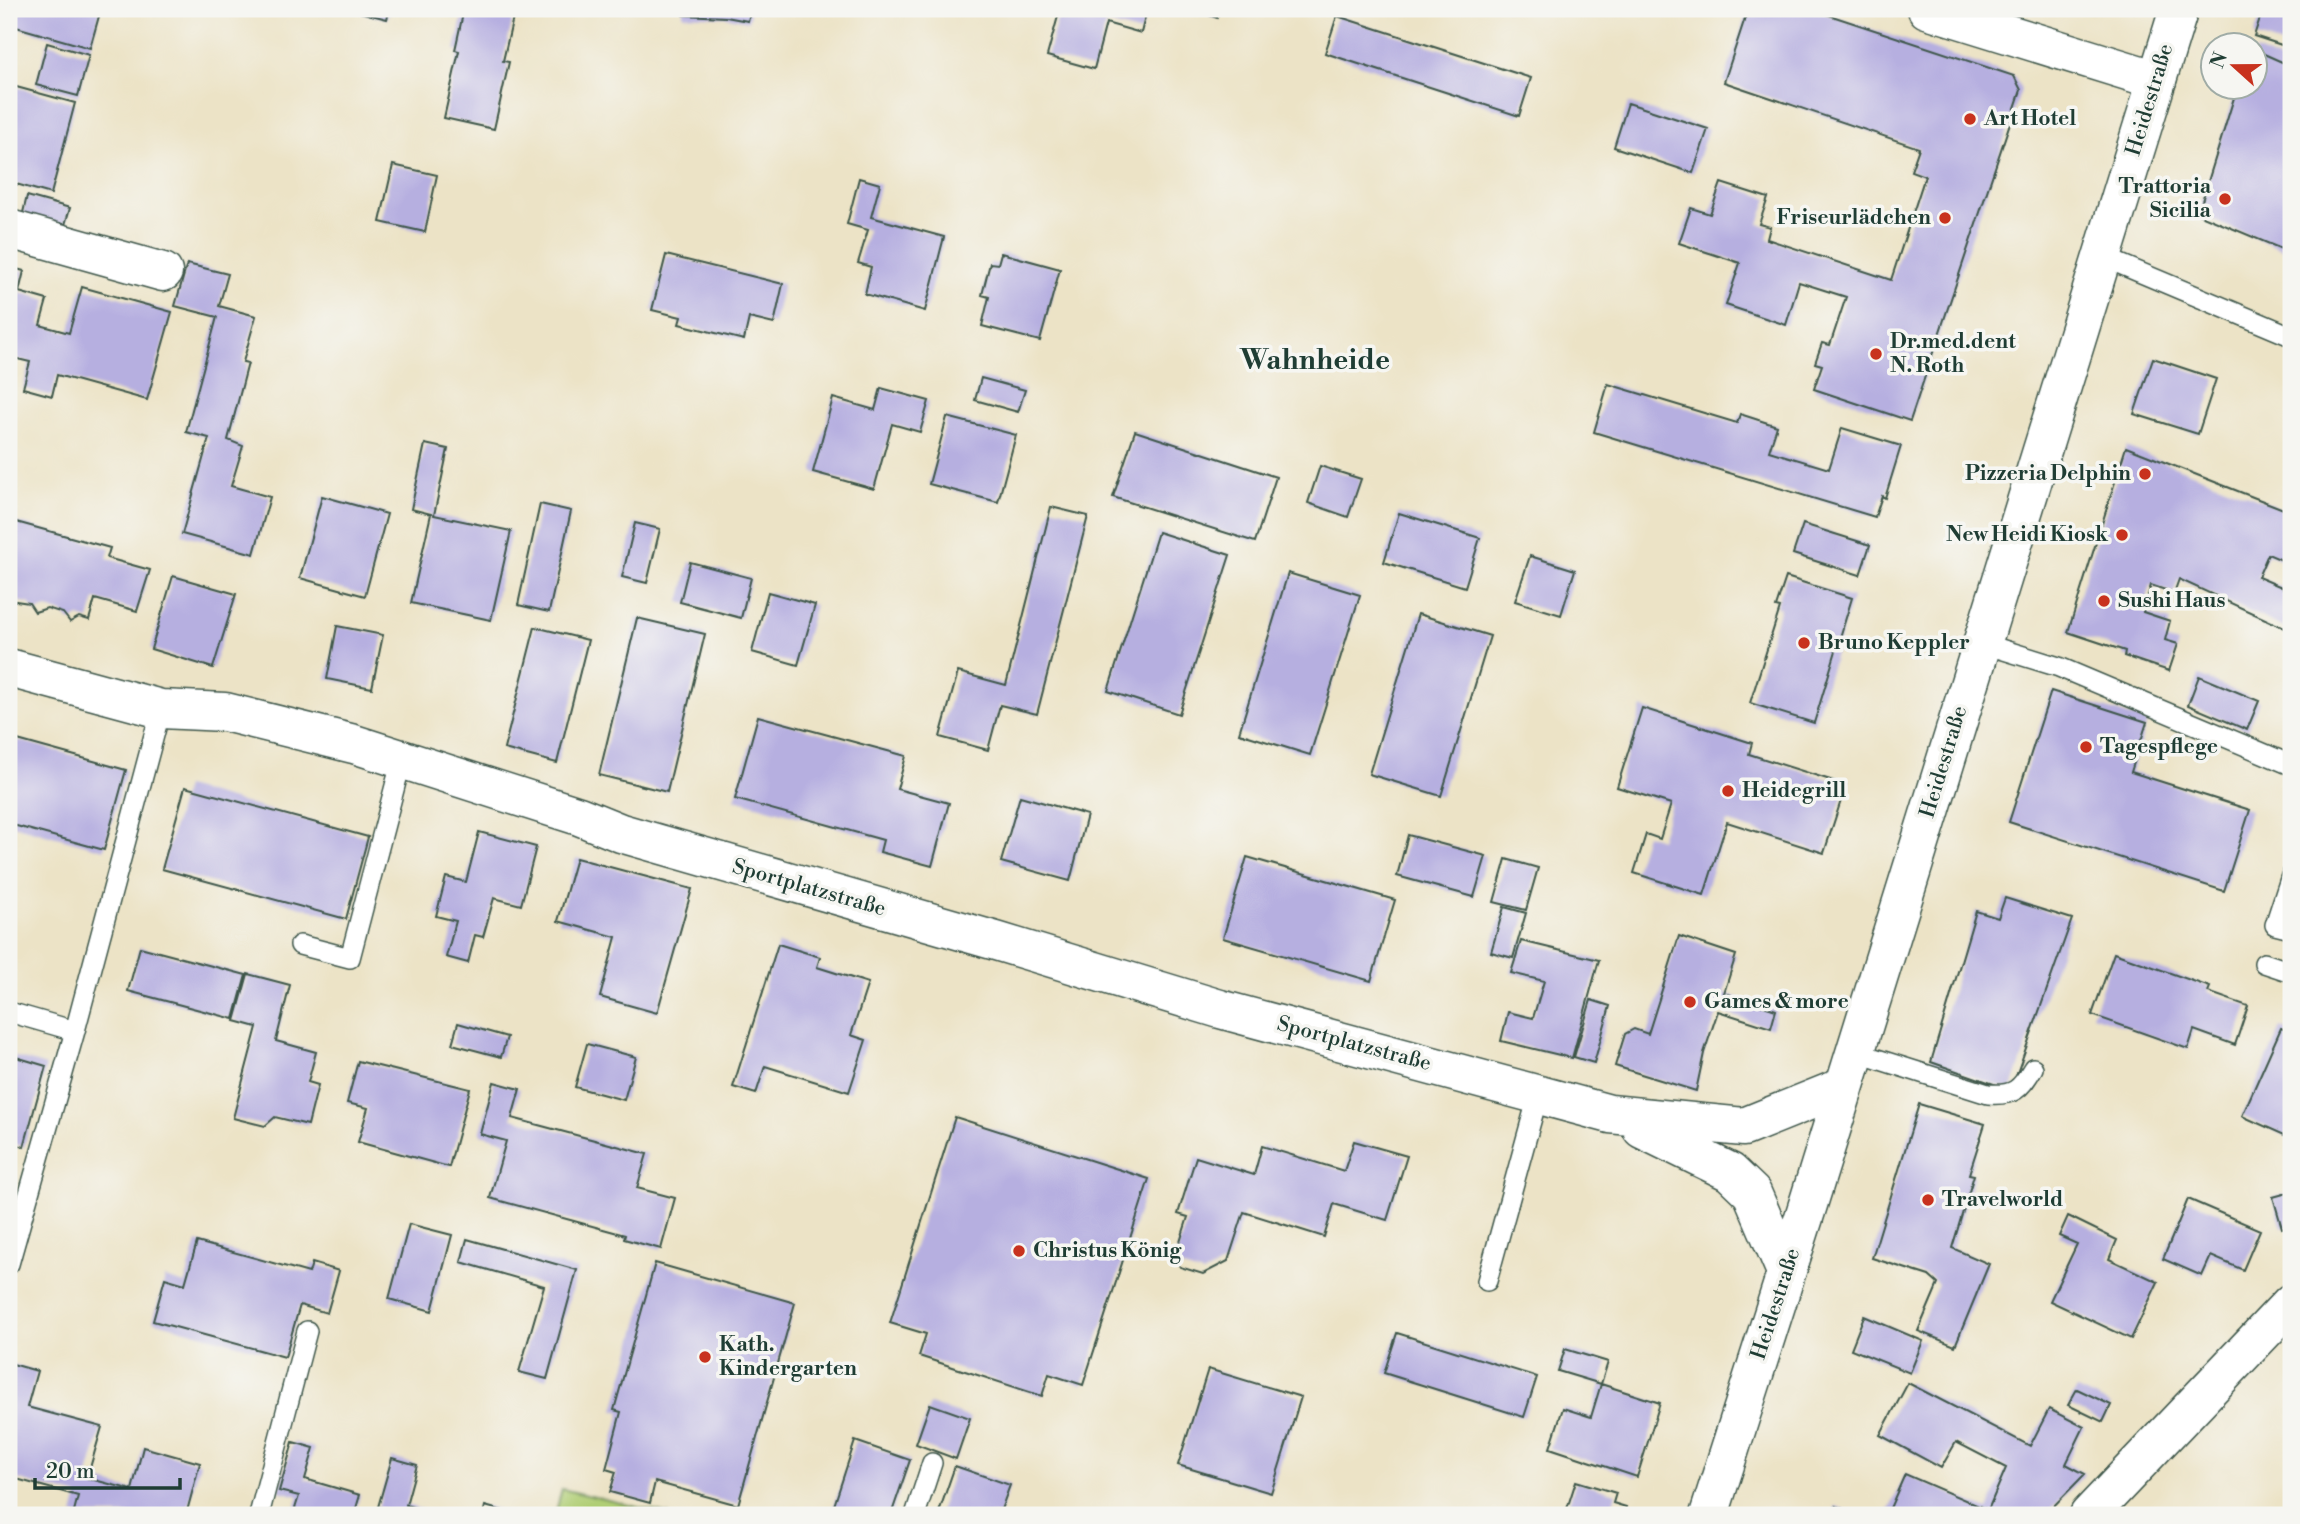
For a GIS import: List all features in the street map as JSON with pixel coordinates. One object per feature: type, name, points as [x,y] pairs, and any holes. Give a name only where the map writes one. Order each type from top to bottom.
[{"type":"main road","points":[[1927,9],[2157,80]]},
{"type":"main road","name":"Heidestraße","points":[[1709,1515],[2179,9]]},
{"type":"main road","points":[[9,229],[163,272]]},
{"type":"main road","name":"Sportplatzstraße","points":[[9,668],[161,709],[225,712],[354,744],[579,816],[621,834],[1009,945],[1220,1009],[1336,1038],[1610,1114]]},
{"type":"main road","points":[[1610,1114],[1744,1127],[1843,1087]]},
{"type":"main road","points":[[1610,1114],[1730,1172],[1752,1192],[1786,1272]]},
{"type":"main road","points":[[2089,1515],[2291,1303]]},
{"type":"lane","points":[[2101,256],[2291,336]]},
{"type":"lane","points":[[1981,643],[2059,667],[2291,765]]},
{"type":"lane","points":[[9,1265],[161,709]]},
{"type":"lane","points":[[300,945],[349,958],[402,759]]},
{"type":"lane","points":[[2291,876],[2276,925],[2291,929]]},
{"type":"lane","points":[[2264,963],[2291,972]]},
{"type":"lane","points":[[9,1012],[75,1031]]},
{"type":"lane","points":[[1855,1052],[2005,1096],[2025,1082],[2033,1068]]},
{"type":"lane","points":[[1487,1281],[1538,1096]]},
{"type":"lane","points":[[259,1515],[307,1331]]},
{"type":"lane","points":[[915,1515],[932,1463]]},
{"type":"green space","points":[[562,1489],[670,1515],[555,1515]]},
{"type":"building","points":[[9,9],[101,9],[90,48],[9,25]]},
{"type":"building","points":[[348,9],[390,9],[387,19]]},
{"type":"building","points":[[464,9],[515,9],[503,61],[509,62],[494,129],[444,118],[459,51],[455,50]]},
{"type":"building","points":[[683,9],[751,9],[748,21],[683,15]]},
{"type":"building","points":[[1060,9],[1147,9],[1141,33],[1106,23],[1094,69],[1047,56]]},
{"type":"building","points":[[1192,9],[1219,9],[1217,18]]},
{"type":"building","points":[[1748,9],[1811,9],[2014,76],[2021,90],[1910,421],[1814,389],[1822,365],[1815,363],[1822,343],[1830,345],[1846,297],[1799,282],[1786,325],[1726,305],[1740,263],[1679,243],[1691,208],[1710,214],[1721,183],[1768,198],[1759,224],[1770,227],[1767,239],[1891,280],[1925,176],[1911,171],[1919,148],[1724,82]]},
{"type":"building","points":[[2263,9],[2291,9],[2291,48],[2268,41],[2268,32],[2255,32]]},
{"type":"building","points":[[1337,16],[1531,78],[1519,116],[1325,53]]},
{"type":"building","points":[[47,43],[89,55],[78,96],[36,85]]},
{"type":"building","points":[[2268,56],[2291,66],[2291,253],[2198,214],[2233,102],[2268,102]]},
{"type":"building","points":[[9,85],[75,103],[51,194],[9,182]]},
{"type":"building","points":[[1628,103],[1708,129],[1693,173],[1614,147]]},
{"type":"building","points":[[393,165],[437,175],[425,232],[380,222]]},
{"type":"building","points":[[859,178],[880,184],[871,217],[944,237],[925,311],[865,294],[871,267],[858,263],[868,230],[847,224]]},
{"type":"building","points":[[27,196],[70,208],[64,228],[22,217]]},
{"type":"building","points":[[1001,253],[1060,269],[1040,341],[982,326],[989,297],[982,295],[990,263],[998,264]]},
{"type":"building","points":[[666,255],[783,284],[774,324],[749,318],[744,340],[679,324],[681,317],[652,310]]},
{"type":"building","points":[[187,264],[228,274],[219,306],[256,316],[243,362],[248,363],[228,440],[243,446],[231,486],[270,497],[254,554],[182,534],[209,438],[186,432],[217,317],[175,306]]},
{"type":"building","points":[[9,267],[24,271],[19,292],[47,300],[40,325],[69,333],[82,287],[172,312],[147,400],[57,375],[52,396],[23,388],[30,362],[9,357]]},
{"type":"building","points":[[2153,358],[2216,379],[2198,434],[2134,414]]},
{"type":"building","points":[[981,378],[1025,390],[1018,412],[975,400]]},
{"type":"building","points":[[1608,384],[1737,423],[1740,414],[1777,426],[1769,451],[1829,469],[1842,428],[1901,446],[1885,498],[1882,496],[1875,517],[1594,432]]},
{"type":"building","points":[[881,388],[929,401],[920,432],[892,424],[874,489],[813,472],[833,398],[875,410]]},
{"type":"building","points":[[947,417],[1016,435],[998,502],[929,484]]},
{"type":"building","points":[[1135,431],[1276,477],[1255,542],[1113,497]]},
{"type":"building","points":[[425,444],[448,449],[434,515],[511,531],[491,620],[411,603],[431,514],[411,509]]},
{"type":"building","points":[[2126,447],[2291,512],[2291,564],[2268,554],[2258,577],[2291,591],[2291,631],[2179,579],[2174,593],[2151,585],[2143,612],[2170,621],[2165,640],[2178,644],[2169,671],[2124,656],[2125,651],[2068,632]]},
{"type":"building","points":[[1320,466],[1361,479],[1348,517],[1308,503]]},
{"type":"building","points":[[322,496],[387,514],[365,596],[300,578]]},
{"type":"building","points":[[540,504],[571,511],[549,612],[518,605]]},
{"type":"building","points":[[1051,507],[1088,516],[1037,714],[1000,705],[988,750],[940,737],[958,672],[1006,685]]},
{"type":"building","points":[[1399,513],[1480,538],[1465,587],[1384,562]]},
{"type":"building","points":[[9,520],[110,548],[107,558],[150,570],[137,611],[95,599],[89,620],[79,617],[70,622],[63,613],[47,608],[35,612],[29,603],[9,600]]},
{"type":"building","points":[[635,523],[660,529],[647,583],[622,577]]},
{"type":"building","points":[[1803,524],[1870,545],[1860,575],[1793,554]]},
{"type":"building","points":[[1158,532],[1230,555],[1179,714],[1108,691]]},
{"type":"building","points":[[1530,556],[1575,570],[1561,615],[1515,601]]},
{"type":"building","points":[[690,562],[751,578],[741,618],[680,602]]},
{"type":"building","points":[[1288,573],[1360,595],[1310,755],[1239,733]]},
{"type":"building","points":[[173,576],[236,594],[213,668],[151,649]]},
{"type":"building","points":[[1786,577],[1852,598],[1814,723],[1750,703],[1780,608],[1776,607]]},
{"type":"building","points":[[768,592],[815,605],[798,665],[752,652]]},
{"type":"building","points":[[1418,614],[1490,636],[1441,796],[1369,774]]},
{"type":"building","points":[[637,618],[705,634],[667,792],[599,775]]},
{"type":"building","points":[[337,626],[383,635],[372,688],[327,679]]},
{"type":"building","points":[[535,627],[588,640],[557,763],[504,749]]},
{"type":"building","points":[[2199,676],[2259,701],[2247,730],[2188,705]]},
{"type":"building","points":[[2051,691],[2147,722],[2131,772],[2250,810],[2224,891],[2009,822]]},
{"type":"building","points":[[1642,708],[1752,743],[1749,754],[1846,785],[1824,853],[1727,822],[1704,895],[1634,873],[1646,834],[1660,839],[1671,804],[1617,787]]},
{"type":"building","points":[[758,716],[906,756],[897,789],[949,803],[932,866],[880,852],[883,840],[735,799]]},
{"type":"building","points":[[14,739],[126,770],[104,850],[9,824],[9,757]]},
{"type":"building","points":[[185,787],[368,837],[346,919],[162,869]]},
{"type":"building","points":[[1020,796],[1087,815],[1070,881],[1001,862]]},
{"type":"building","points":[[479,832],[536,847],[521,905],[494,898],[483,937],[475,935],[468,963],[446,957],[456,921],[436,916],[446,877],[466,882]]},
{"type":"building","points":[[1408,835],[1486,856],[1474,897],[1397,876]]},
{"type":"building","points":[[1247,857],[1395,900],[1371,981],[1223,938]]},
{"type":"building","points":[[576,858],[692,889],[657,1013],[600,997],[616,937],[558,921]]},
{"type":"building","points":[[1506,859],[1538,868],[1526,910],[1494,902]]},
{"type":"building","points":[[2005,898],[2072,919],[2011,1090],[1931,1062],[1976,911],[1998,918]]},
{"type":"building","points":[[1504,907],[1526,913],[1513,958],[1491,952]]},
{"type":"building","points":[[1679,936],[1736,955],[1724,993],[1776,1010],[1771,1028],[1718,1011],[1704,1053],[1696,1091],[1615,1066],[1625,1034],[1634,1029],[1648,1034]]},
{"type":"building","points":[[1521,941],[1599,960],[1572,1058],[1501,1041],[1508,1012],[1533,1018],[1544,981],[1511,973]]},
{"type":"building","points":[[778,944],[820,957],[817,967],[868,983],[851,1035],[866,1040],[849,1092],[765,1066],[756,1094],[733,1087]]},
{"type":"building","points":[[140,947],[246,975],[234,1019],[128,991]]},
{"type":"building","points":[[2114,953],[2210,987],[2208,992],[2248,1006],[2235,1045],[2194,1030],[2188,1049],[2092,1015]]},
{"type":"building","points":[[248,974],[290,985],[276,1041],[316,1052],[308,1082],[318,1085],[308,1125],[275,1117],[265,1126],[233,1118],[257,1027],[235,1021]]},
{"type":"building","points":[[1591,1000],[1610,1006],[1594,1063],[1574,1057]]},
{"type":"building","points":[[458,1023],[507,1037],[501,1057],[452,1044]]},
{"type":"building","points":[[2281,1028],[2291,1032],[2291,1138],[2242,1116]]},
{"type":"building","points":[[587,1044],[636,1057],[624,1100],[575,1087]]},
{"type":"building","points":[[9,1055],[46,1066],[24,1147],[9,1142]]},
{"type":"building","points":[[358,1061],[470,1089],[449,1167],[358,1142],[368,1108],[347,1103]]},
{"type":"building","points":[[494,1082],[520,1089],[512,1118],[647,1154],[637,1188],[675,1198],[661,1249],[624,1239],[625,1235],[490,1198],[506,1141],[480,1134]]},
{"type":"building","points":[[1919,1104],[1985,1124],[1969,1174],[1974,1175],[1952,1248],[1989,1264],[1955,1346],[1918,1331],[1938,1284],[1929,1276],[1872,1258]]},
{"type":"building","name":"Christus König","points":[[955,1117],[1149,1179],[1083,1385],[1049,1374],[1042,1396],[919,1356],[926,1334],[890,1323]]},
{"type":"building","points":[[1354,1141],[1407,1156],[1387,1220],[1334,1204],[1324,1237],[1244,1212],[1228,1261],[1203,1274],[1180,1267],[1175,1258],[1188,1217],[1178,1214],[1196,1157],[1254,1175],[1262,1146],[1344,1171]]},
{"type":"building","points":[[2291,1192],[2291,1226],[2282,1228],[2273,1197]]},
{"type":"building","points":[[2188,1199],[2260,1230],[2243,1270],[2211,1256],[2202,1276],[2163,1259]]},
{"type":"building","points":[[2068,1216],[2117,1240],[2109,1259],[2158,1282],[2131,1339],[2050,1301],[2077,1244],[2059,1236]]},
{"type":"building","points":[[409,1224],[452,1235],[432,1311],[389,1299]]},
{"type":"building","points":[[467,1239],[577,1270],[547,1379],[519,1372],[544,1286],[461,1262]]},
{"type":"building","points":[[197,1242],[309,1273],[312,1263],[339,1271],[327,1313],[300,1305],[285,1357],[153,1321],[165,1278],[185,1284]]},
{"type":"building","name":"Kath. Kindergarten","points":[[655,1263],[795,1303],[738,1505],[655,1482],[650,1503],[610,1492],[616,1472],[606,1469],[621,1412],[614,1410]]},
{"type":"building","points":[[1864,1316],[1923,1341],[1910,1373],[1851,1349]]},
{"type":"building","points":[[1397,1333],[1537,1377],[1524,1417],[1384,1373]]},
{"type":"building","points":[[1565,1349],[1608,1362],[1601,1384],[1558,1371]]},
{"type":"building","points":[[9,1363],[37,1371],[27,1407],[102,1427],[87,1478],[132,1490],[143,1447],[200,1463],[186,1515],[73,1515],[78,1496],[9,1477]]},
{"type":"building","points":[[1208,1369],[1301,1397],[1271,1493],[1178,1465]]},
{"type":"building","points":[[1908,1383],[2030,1446],[2049,1409],[2084,1427],[2066,1464],[2085,1474],[2045,1515],[1887,1515],[1905,1474],[1988,1510],[2006,1468],[1956,1442],[1941,1468],[1880,1435]]},
{"type":"building","points":[[1601,1384],[1660,1403],[1637,1477],[1550,1448],[1563,1408],[1591,1417]]},
{"type":"building","points":[[2077,1389],[2111,1405],[2103,1422],[2068,1405]]},
{"type":"building","points":[[930,1404],[970,1418],[956,1459],[916,1444]]},
{"type":"building","points":[[855,1441],[910,1460],[891,1515],[831,1515]]},
{"type":"building","points":[[293,1442],[314,1448],[305,1479],[360,1495],[354,1515],[293,1515],[299,1496],[279,1491]]},
{"type":"building","points":[[392,1458],[417,1465],[406,1505],[440,1515],[403,1515],[378,1507]]},
{"type":"building","points":[[955,1466],[1010,1485],[999,1515],[938,1515]]},
{"type":"building","points":[[1576,1481],[1616,1493],[1613,1503],[1626,1507],[1624,1515],[1565,1515]]},
{"type":"building","points":[[485,1506],[510,1513],[510,1515],[483,1515]]},
{"type":"building","points":[[1836,1506],[1857,1515],[1832,1515]]},
{"type":"place","name":"Art Hotel","points":[[1970,119]]},
{"type":"place","name":"Trattoria Sicilia","points":[[2225,199]]},
{"type":"place","name":"Friseurlädchen","points":[[1945,218]]},
{"type":"place","name":"Dr.med.dent N. Roth","points":[[1876,354]]},
{"type":"place","name":"Pizzeria Delphin","points":[[2145,474]]},
{"type":"place","name":"New Heidi Kiosk","points":[[2122,535]]},
{"type":"place","name":"Sushi Haus","points":[[2104,601]]},
{"type":"place","name":"Bruno Keppler","points":[[1804,643]]},
{"type":"place","name":"Tagespflege","points":[[2086,747]]},
{"type":"place","name":"Heidegrill","points":[[1728,791]]},
{"type":"place","name":"Games & more","points":[[1690,1002]]},
{"type":"place","name":"Travelworld","points":[[1928,1200]]},
{"type":"place","name":"Christus König","points":[[1019,1251]]},
{"type":"place","name":"Kath. Kindergarten","points":[[705,1357]]},
{"type":"district","name":"Wahnheide","points":[[1315,360]]}]
